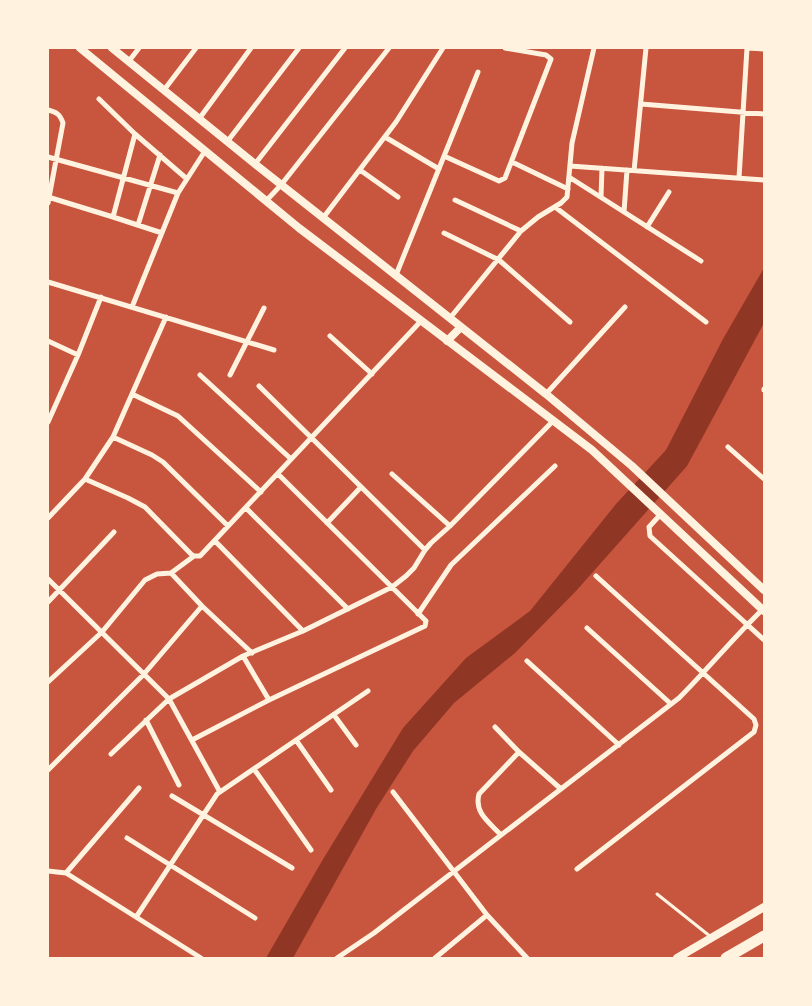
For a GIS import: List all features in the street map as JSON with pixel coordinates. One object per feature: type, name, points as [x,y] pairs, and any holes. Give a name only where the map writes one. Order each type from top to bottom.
[{"type":"highway","points":[[726,958],[764,936]]},
{"type":"street","points":[[80,48],[299,228],[592,450],[764,609],[746,624],[704,673],[671,704],[374,933],[337,958]]},
{"type":"street","points":[[112,48],[227,142],[546,394],[632,466],[764,590]]},
{"type":"street","points":[[129,62],[139,48]]},
{"type":"street","points":[[164,90],[196,48]]},
{"type":"street","points":[[199,119],[252,48]]},
{"type":"street","points":[[227,142],[299,48]]},
{"type":"street","points":[[255,164],[345,48]]},
{"type":"street","points":[[266,201],[281,185],[389,48]]},
{"type":"street","points":[[324,218],[396,122],[443,48]]},
{"type":"street","points":[[444,156],[499,181],[506,178],[551,59],[546,55],[505,48]]},
{"type":"street","points":[[450,318],[521,231],[567,197],[572,143],[594,48]]},
{"type":"street","points":[[634,171],[646,48]]},
{"type":"street","points":[[739,178],[748,48],[764,49]]},
{"type":"street","points":[[396,275],[478,72]]},
{"type":"street","points":[[99,99],[187,180]]},
{"type":"street","points":[[641,104],[764,114]]},
{"type":"street","points":[[48,110],[56,112],[61,116],[63,123],[48,203]]},
{"type":"street","points":[[114,217],[135,134]]},
{"type":"street","points":[[385,137],[439,169]]},
{"type":"street","points":[[132,307],[178,192],[205,151]]},
{"type":"street","points":[[138,225],[160,155]]},
{"type":"street","points":[[48,157],[178,192]]},
{"type":"street","points":[[512,162],[568,189]]},
{"type":"street","points":[[570,166],[764,180]]},
{"type":"street","points":[[601,197],[602,168]]},
{"type":"street","points":[[360,170],[398,197]]},
{"type":"street","points":[[624,212],[627,170]]},
{"type":"street","points":[[569,177],[700,261]]},
{"type":"street","points":[[647,227],[669,192]]},
{"type":"street","points":[[48,197],[162,233]]},
{"type":"street","points":[[456,200],[521,231]]},
{"type":"street","points":[[555,207],[706,322]]},
{"type":"street","points":[[444,233],[499,260],[570,322]]},
{"type":"street","points":[[48,282],[274,350]]},
{"type":"street","points":[[48,419],[78,355],[100,297]]},
{"type":"street","points":[[546,394],[625,306]]},
{"type":"street","points":[[230,376],[264,308]]},
{"type":"street","points":[[48,518],[85,478],[113,437],[166,317]]},
{"type":"street","points":[[48,682],[102,632],[145,580],[157,574],[171,573],[194,556],[201,555],[421,321]]},
{"type":"street","points":[[448,341],[462,327]]},
{"type":"street","points":[[330,336],[372,374]]},
{"type":"street","points":[[48,341],[78,355]]},
{"type":"street","points":[[200,375],[291,460]]},
{"type":"street","points":[[259,386],[425,550]]},
{"type":"street","points":[[132,394],[178,416],[261,492]]},
{"type":"street","points":[[111,754],[169,699],[243,656],[303,631],[348,609],[392,586],[406,576],[414,568],[425,550],[553,421]]},
{"type":"street","points":[[113,437],[163,462],[228,526]]},
{"type":"street","points":[[728,447],[764,479]]},
{"type":"street","points":[[418,614],[452,565],[555,466]]},
{"type":"street","points":[[192,740],[269,700],[425,626],[426,622],[392,586],[278,474]]},
{"type":"street","points":[[392,474],[450,526]]},
{"type":"street","points":[[85,478],[145,508],[194,556]]},
{"type":"street","points":[[327,523],[361,487]]},
{"type":"street","points":[[246,508],[348,609]]},
{"type":"street","points":[[659,513],[649,527],[650,536],[764,640]]},
{"type":"street","points":[[48,602],[114,532]]},
{"type":"street","points":[[215,541],[303,631]]},
{"type":"street","points":[[171,573],[202,606],[252,653]]},
{"type":"street","points":[[576,869],[754,732],[756,725],[754,719],[596,576]]},
{"type":"street","points":[[48,579],[169,699],[220,792]]},
{"type":"street","points":[[48,770],[144,674],[202,606]]},
{"type":"street","points":[[587,628],[671,704]]},
{"type":"street","points":[[243,656],[269,700]]},
{"type":"street","points":[[527,661],[619,744]]},
{"type":"street","points":[[136,917],[216,794],[368,692]]},
{"type":"street","points":[[334,715],[356,745]]},
{"type":"street","points":[[146,720],[179,785]]},
{"type":"street","points":[[495,727],[519,752],[561,789]]},
{"type":"street","points":[[296,740],[331,790]]},
{"type":"street","points":[[501,835],[479,811],[477,803],[479,794],[519,752]]},
{"type":"street","points":[[254,769],[311,850]]},
{"type":"street","points":[[66,873],[139,788]]},
{"type":"street","points":[[393,792],[453,872],[524,958]]},
{"type":"street","points":[[172,796],[292,868]]},
{"type":"street","points":[[127,838],[255,918]]},
{"type":"street","points":[[48,870],[66,873],[201,958]]},
{"type":"street","points":[[677,958],[764,908]]},
{"type":"street","points":[[435,958],[487,915]]},
{"type":"lane","points":[[657,894],[712,938]]},
{"type":"shaded area","points":[[764,268],[764,323],[687,466],[576,591],[515,653],[454,703],[413,751],[376,809],[293,958],[266,958],[322,861],[403,728],[466,658],[530,611],[616,504],[666,450],[723,339]]}]
